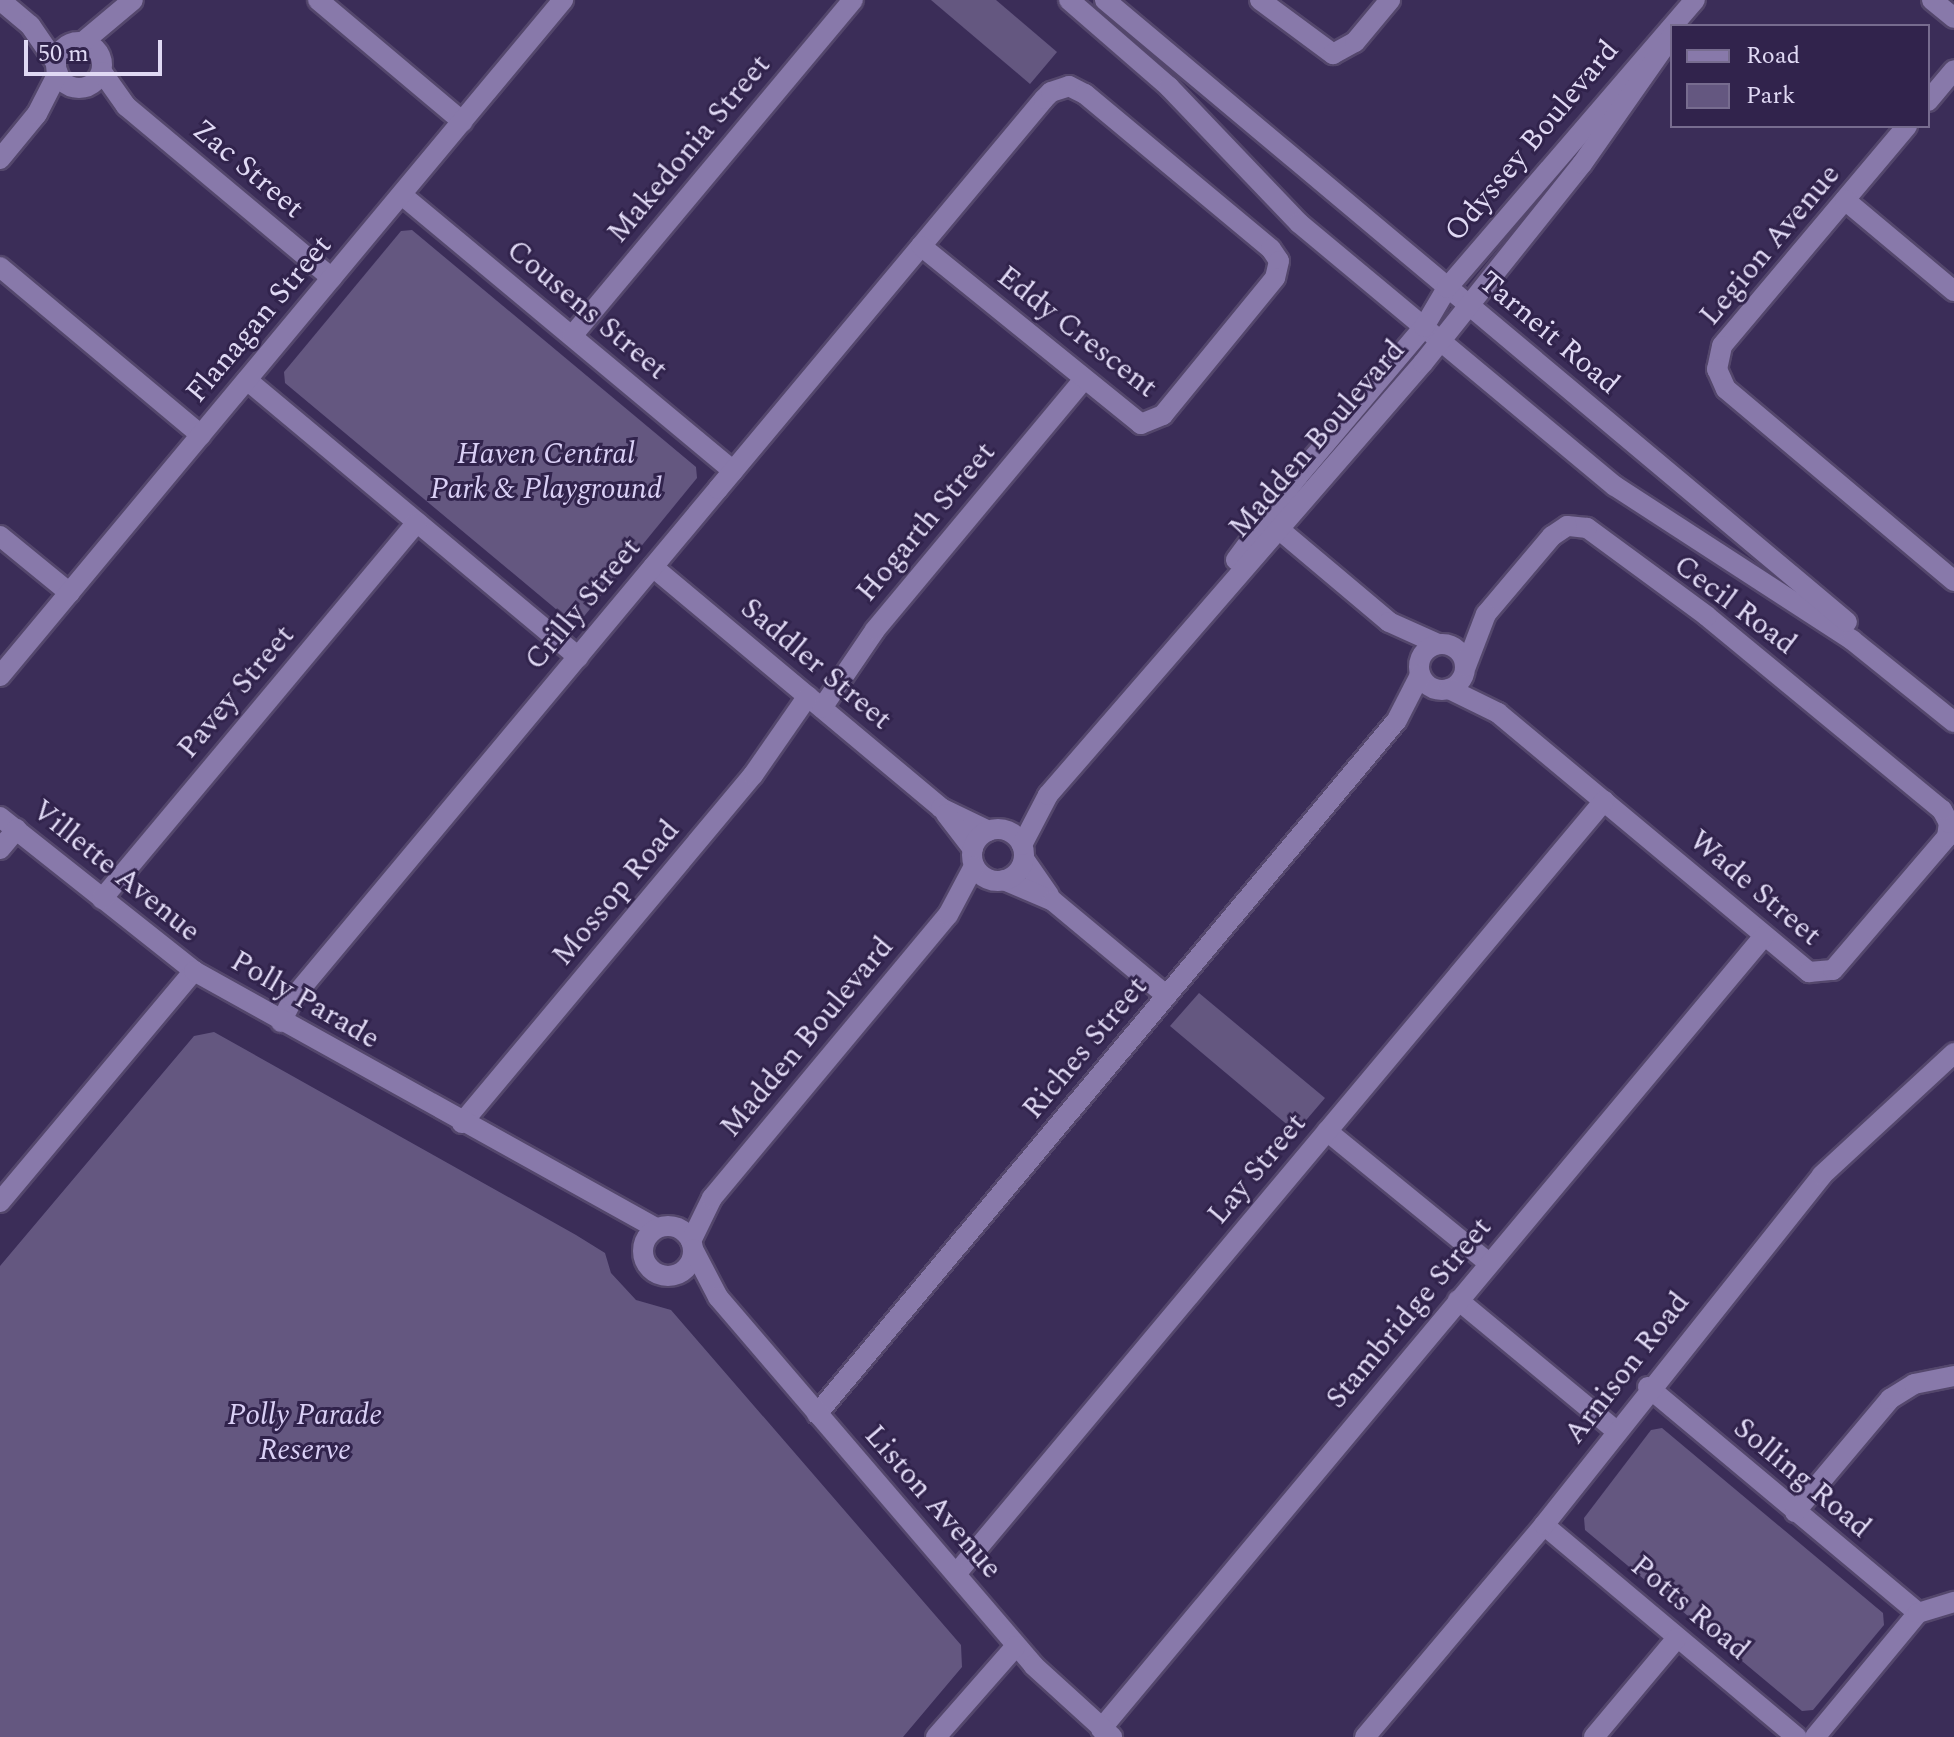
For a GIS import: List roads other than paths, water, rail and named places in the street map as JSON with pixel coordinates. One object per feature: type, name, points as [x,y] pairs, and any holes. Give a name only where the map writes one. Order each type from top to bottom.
[{"type":"street","points":[[0,0],[30,25]]},
{"type":"street","points":[[37,114],[81,88],[101,64],[119,17],[133,0]]},
{"type":"street","points":[[318,0],[463,122]]},
{"type":"street","name":"Flanagan Street","points":[[0,676],[563,0]]},
{"type":"street","name":"Makedonia Street","points":[[572,336],[853,0]]},
{"type":"street","points":[[1069,0],[1169,87],[1299,223],[1639,505],[1828,623],[1954,722]]},
{"type":"street","name":"Tarneit Road","points":[[1105,0],[1954,713]]},
{"type":"street","points":[[1260,0],[1333,54],[1355,42],[1390,0]]},
{"type":"street","name":"Odyssey Boulevard","points":[[1674,24],[1695,0]]},
{"type":"street","name":"Odyssey Boulevard","points":[[1680,24],[1695,0]]},
{"type":"street","points":[[1932,0],[1954,18]]},
{"type":"street","points":[[0,159],[37,114],[57,68],[77,43],[119,17]]},
{"type":"street","name":"Zac Street","points":[[30,25],[77,43],[101,64],[126,106]]},
{"type":"street","name":"Zac Street","points":[[30,25],[57,68],[81,88],[126,106],[332,278]]},
{"type":"street","name":"Odyssey Boulevard","points":[[1424,327],[1447,288],[1670,29]]},
{"type":"street","name":"Odyssey Boulevard","points":[[1465,303],[1582,164],[1670,39]]},
{"type":"street","points":[[1930,99],[1954,70]]},
{"type":"street","name":"Crilly Street","points":[[281,1022],[293,998],[1044,99],[1063,85]]},
{"type":"street","name":"Eddy Crescent","points":[[921,246],[1131,421],[1154,422],[1275,278],[1279,261],[1271,249],[1085,94],[1063,85]]},
{"type":"street","name":"Legion Avenue","points":[[1905,128],[1722,346],[1717,369],[1726,389],[1954,581]]},
{"type":"street","name":"Cousens Street","points":[[402,195],[733,471]]},
{"type":"street","points":[[1845,200],[1954,291]]},
{"type":"street","points":[[0,267],[201,435]]},
{"type":"street","name":"Madden Boulevard","points":[[1273,524],[1440,341],[1465,303]]},
{"type":"street","name":"Madden Boulevard","points":[[692,1245],[712,1198],[948,915],[974,858],[996,830],[1048,795],[1273,524],[1424,327]]},
{"type":"street","points":[[247,380],[578,657]]},
{"type":"street","name":"Hogarth Street","points":[[815,702],[1083,380]]},
{"type":"street","name":"Pavey Street","points":[[102,899],[417,522]]},
{"type":"street","points":[[1273,524],[1389,622],[1420,669]]},
{"type":"street","name":"Cecil Road","points":[[1420,669],[1442,644],[1486,614],[1552,536],[1567,526],[1587,528],[1719,625],[1942,810],[1949,823]]},
{"type":"street","points":[[0,536],[70,593]]},
{"type":"street","name":"Saddler Street","points":[[653,567],[941,808],[974,858],[999,880],[1053,901]]},
{"type":"street","name":"Cecil Road","points":[[1446,690],[1466,668],[1486,614]]},
{"type":"street","points":[[1389,622],[1442,644]]},
{"type":"street","name":"Wade Street","points":[[1442,644],[1460,652],[1466,668],[1498,713],[1809,972],[1833,970],[1941,845],[1949,823]]},
{"type":"street","name":"Wade Street","points":[[1420,669],[1446,690],[1498,713]]},
{"type":"street","name":"Riches Street","points":[[817,1414],[1397,720],[1420,669]]},
{"type":"street","name":"Riches Street","points":[[1397,720],[1446,690]]},
{"type":"street","name":"Mossop Road","points":[[462,1123],[815,702]]},
{"type":"street","name":"Madden Boulevard","points":[[948,915],[999,880],[1023,852],[1048,795]]},
{"type":"street","name":"Lay Street","points":[[956,1574],[1604,801]]},
{"type":"street","name":"Saddler Street","points":[[941,808],[996,830],[1023,852],[1053,901]]},
{"type":"street","points":[[0,849],[9,823]]},
{"type":"street","name":"Villette Avenue","points":[[9,823],[194,971]]},
{"type":"street","points":[[1053,901],[1167,996]]},
{"type":"street","name":"Stambridge Street","points":[[1106,1733],[1458,1300],[1764,936]]},
{"type":"street","name":"Polly Parade","points":[[0,1202],[194,971],[608,1206],[664,1227]]},
{"type":"street","name":"Arnison Road","points":[[1365,1737],[1544,1525],[1648,1387],[1822,1175],[1954,1053]]},
{"type":"street","points":[[1327,1131],[1489,1263]]},
{"type":"street","name":"Madden Boulevard","points":[[664,1227],[712,1198]]},
{"type":"street","name":"Polly Parade","points":[[608,1206],[643,1255]]},
{"type":"street","points":[[664,1227],[692,1245],[689,1266],[674,1276],[658,1275],[643,1255],[645,1239],[664,1227]]},
{"type":"street","name":"Liston Avenue","points":[[692,1245],[718,1297],[817,1414],[1016,1646],[1106,1733]]},
{"type":"street","name":"Liston Avenue","points":[[674,1276],[718,1297]]},
{"type":"street","points":[[1458,1300],[1615,1430]]},
{"type":"street","points":[[1795,1512],[1890,1399],[1914,1384],[1954,1376]]},
{"type":"street","name":"Solling Road","points":[[1648,1387],[1918,1613]]},
{"type":"street","name":"Potts Road","points":[[1544,1525],[1797,1737]]},
{"type":"street","points":[[1815,1737],[1918,1613],[1954,1602]]},
{"type":"street","points":[[1594,1737],[1677,1638]]},
{"type":"street","points":[[936,1737],[1016,1646]]},
{"type":"park label","name":"Haven Central Park & Playground","points":[[546,471]]},
{"type":"park label","name":"Polly Parade Reserve","points":[[305,1432]]}]
